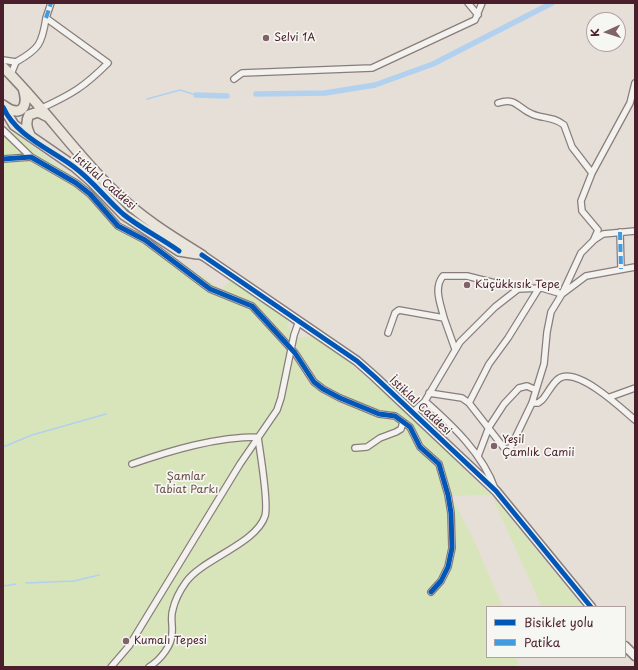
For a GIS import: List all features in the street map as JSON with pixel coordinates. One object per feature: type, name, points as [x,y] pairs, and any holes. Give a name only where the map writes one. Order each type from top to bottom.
[{"type":"main road","name":"İstiklal Caddesi","points":[[3,67],[42,108],[113,191],[161,229],[357,361],[496,491],[590,606]]},
{"type":"main road","points":[[3,106],[19,111],[24,108],[26,103],[22,86]]},
{"type":"main road","name":"İstiklal Caddesi","points":[[3,106],[14,125],[91,181],[124,215],[179,251],[202,256]]},
{"type":"main road","points":[[31,137],[27,129],[26,121],[29,115],[38,112],[51,119]]},
{"type":"main road","points":[[626,647],[635,656]]},
{"type":"street","points":[[11,74],[16,62],[29,54],[41,41],[51,3]]},
{"type":"street","points":[[468,3],[478,15]]},
{"type":"street","points":[[234,79],[242,73],[372,68],[476,20],[482,3]]},
{"type":"street","points":[[42,108],[72,94],[87,83],[108,63],[46,18]]},
{"type":"street","points":[[3,60],[16,62]]},
{"type":"street","points":[[594,240],[598,230],[582,211],[581,201],[592,173],[630,103],[635,83]]},
{"type":"street","points":[[498,103],[507,100],[518,104],[532,114],[548,117],[564,124],[572,147],[592,173]]},
{"type":"street","points":[[3,130],[31,157],[76,183],[90,194],[118,226],[145,240],[210,289],[252,306],[299,357],[314,382],[323,389],[360,407],[380,414],[395,416],[410,427],[420,446],[439,464],[448,495],[453,531],[452,548],[448,567],[441,581],[431,592]]},
{"type":"street","points":[[3,159],[31,157]]},
{"type":"street","points":[[429,393],[462,398],[469,403],[489,426],[508,453],[532,403],[544,364],[546,332],[551,312],[562,294],[582,253],[594,240],[603,234],[635,231]]},
{"type":"street","points":[[620,232],[621,269]]},
{"type":"street","points":[[562,294],[586,276],[635,267]]},
{"type":"street","points":[[455,349],[444,318],[438,292],[439,281],[443,276],[467,276],[503,285]]},
{"type":"street","points":[[412,413],[425,401],[460,342],[495,307],[518,289],[539,288],[562,294]]},
{"type":"street","points":[[469,403],[489,364],[508,338],[539,288]]},
{"type":"street","points":[[388,333],[395,313],[399,310],[444,318]]},
{"type":"street","points":[[111,667],[129,646],[240,464],[277,410],[282,398],[291,348],[299,321]]},
{"type":"street","points":[[532,403],[538,403],[542,400],[561,377],[586,382],[610,397],[635,420]]},
{"type":"street","points":[[478,456],[489,426],[504,404],[519,388],[527,386],[536,390]]},
{"type":"street","points":[[610,397],[635,388]]},
{"type":"street","points":[[425,401],[478,456],[491,477],[496,491]]},
{"type":"street","points":[[355,448],[367,447],[380,438],[396,432],[401,429],[403,422]]},
{"type":"street","points":[[132,464],[152,457],[217,441],[241,437],[258,437]]},
{"type":"street","points":[[149,667],[164,653],[171,642],[172,609],[187,581],[199,570],[246,539],[258,527],[265,516],[263,477],[258,437]]},
{"type":"green space","name":"Şamlar Tabiat Parkı","points":[[3,125],[78,180],[100,199],[120,222],[222,289],[231,280],[288,319],[289,331],[298,338],[312,336],[339,354],[415,421],[491,495],[451,496],[474,540],[503,606],[486,606],[486,658],[516,658],[519,667],[3,667]]},
{"type":"green space","points":[[491,495],[582,606],[542,606]]},
{"type":"waterway","points":[[256,94],[325,93],[375,85],[433,64],[552,3]]},
{"type":"waterway","points":[[147,99],[180,90],[196,95]]},
{"type":"waterway","points":[[196,95],[227,96]]},
{"type":"waterway","points":[[3,447],[32,435],[106,414]]},
{"type":"waterway","points":[[26,583],[74,581],[99,575]]},
{"type":"waterway","points":[[3,586],[16,584]]},
{"type":"marked path","points":[[46,18],[51,3]]},
{"type":"marked path","points":[[620,232],[621,269]]},
{"type":"cycle path","points":[[3,107],[16,126],[25,134],[81,172],[123,214],[179,251]]},
{"type":"cycle path","points":[[3,159],[31,157],[76,183],[90,194],[118,226],[145,240],[210,289],[252,306],[295,353],[314,382],[323,389],[340,398],[379,414],[395,416],[410,427],[420,447],[439,464],[448,495],[451,513],[452,548],[448,567],[441,581],[431,592]]},
{"type":"cycle path","points":[[202,255],[357,361],[375,377],[496,491],[590,606]]},
{"type":"place","name":"Selvi 1A","points":[[266,38]]},
{"type":"place","name":"Küçükkısık Tepe","points":[[467,285]]},
{"type":"place","name":"Yeşil Çamlık Camii","points":[[494,446]]},
{"type":"place","name":"Kumalı Tepesi","points":[[126,641]]}]
